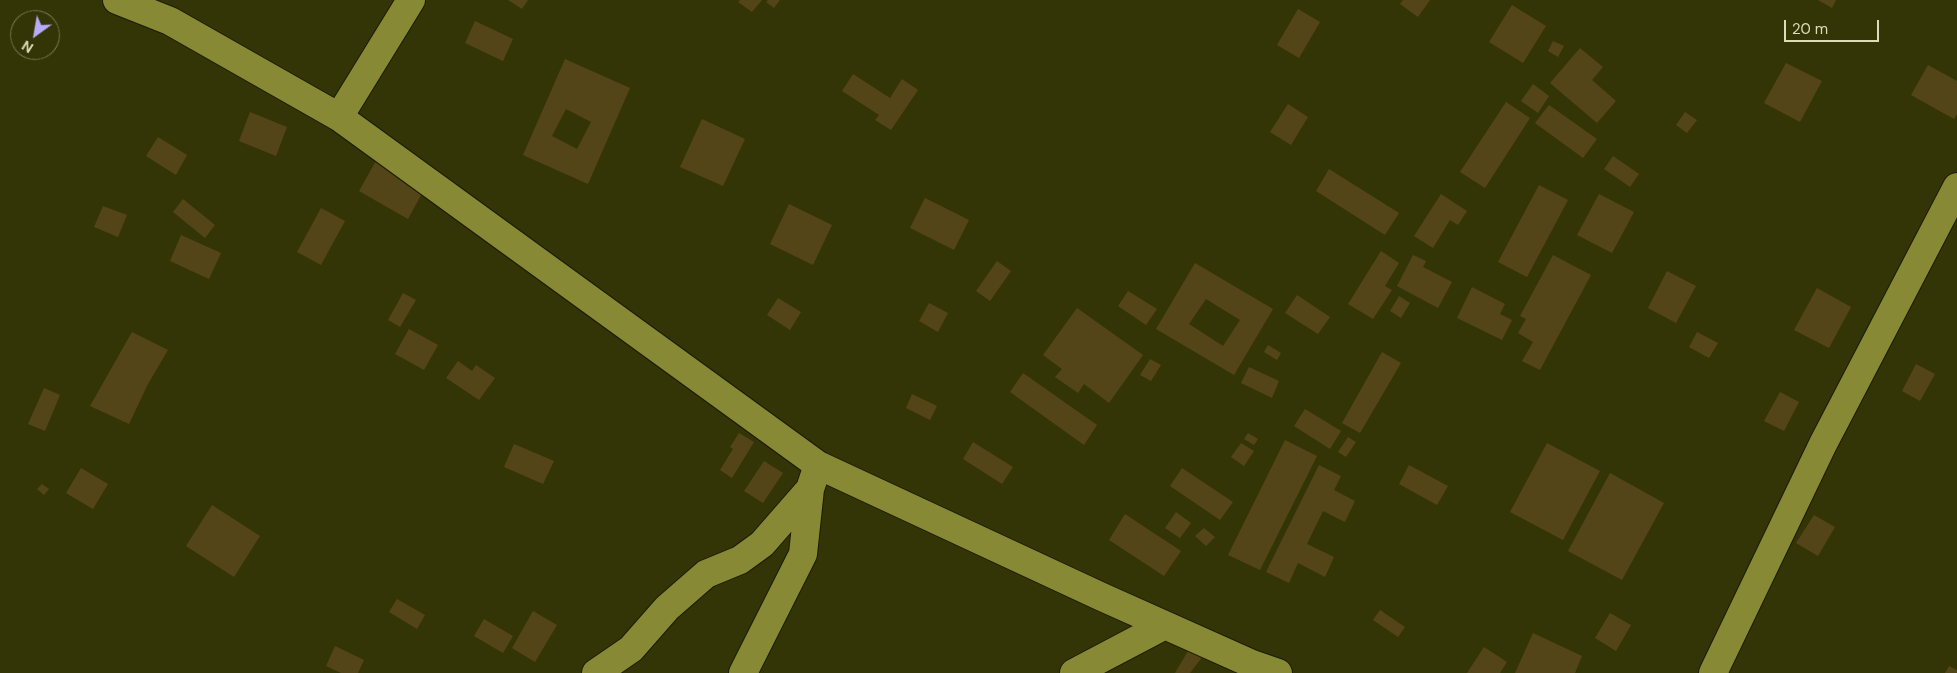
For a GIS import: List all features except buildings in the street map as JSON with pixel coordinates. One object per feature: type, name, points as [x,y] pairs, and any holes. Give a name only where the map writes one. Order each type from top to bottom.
[{"type":"street","points":[[117,0],[170,21],[339,118],[814,477],[1165,625],[1252,664],[1278,673]]},
{"type":"street","points":[[339,118],[412,0]]},
{"type":"street","points":[[1713,673],[1823,444],[1957,187]]},
{"type":"street","points":[[596,673],[631,649],[667,608],[706,574],[740,560],[762,544],[814,477]]},
{"type":"street","points":[[743,673],[803,554],[814,477]]},
{"type":"street","points":[[1074,673],[1165,625]]}]
